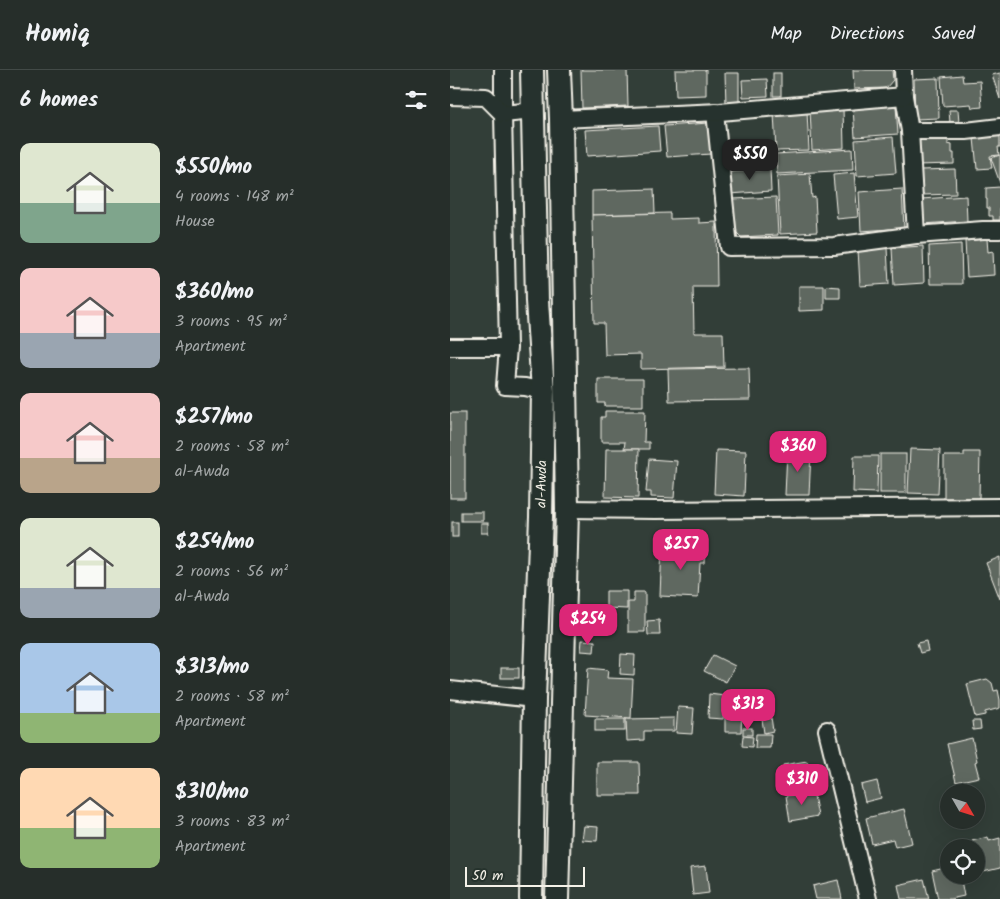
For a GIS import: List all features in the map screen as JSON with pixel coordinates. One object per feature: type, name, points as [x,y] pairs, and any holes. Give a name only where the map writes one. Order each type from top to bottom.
[{"type":"main road","name":"al-Awda","points":[[531,899],[534,699],[541,517],[543,392],[537,301],[532,70]]},
{"type":"main road","name":"al-Awda","points":[[557,899],[567,509],[559,70]]},
{"type":"street","points":[[503,70],[508,347],[506,386],[525,387],[543,392]]},
{"type":"street","points":[[903,70],[904,96],[910,130],[916,235]]},
{"type":"street","points":[[450,96],[486,97],[503,114]]},
{"type":"street","points":[[561,119],[715,112],[904,96]]},
{"type":"street","points":[[503,114],[534,111]]},
{"type":"street","points":[[715,112],[729,247],[834,246],[916,235],[1000,230]]},
{"type":"street","points":[[910,130],[966,131],[1000,127]]},
{"type":"street","points":[[450,347],[508,347]]},
{"type":"street","points":[[567,509],[1000,507]]},
{"type":"street","points":[[450,690],[534,699]]},
{"type":"street","points":[[826,730],[868,899]]},
{"type":"building","points":[[581,70],[627,70],[628,106],[582,108]]},
{"type":"building","points":[[675,70],[706,70],[706,95],[676,96]]},
{"type":"building","points":[[853,70],[892,70],[893,80],[886,88],[854,89]]},
{"type":"building","points":[[725,73],[739,73],[739,105],[726,105]]},
{"type":"building","points":[[773,73],[781,73],[781,96],[773,96]]},
{"type":"building","points":[[1000,73],[1000,99],[992,75]]},
{"type":"building","points":[[962,75],[963,82],[980,81],[982,107],[972,108],[971,104],[943,106],[941,77]]},
{"type":"building","points":[[938,78],[939,118],[915,119],[914,79]]},
{"type":"building","points":[[767,79],[768,96],[743,97],[742,80]]},
{"type":"building","points":[[896,106],[898,134],[855,137],[853,109]]},
{"type":"building","points":[[843,108],[844,148],[812,150],[810,110]]},
{"type":"building","points":[[949,110],[958,110],[959,123],[950,123]]},
{"type":"building","points":[[807,112],[809,150],[776,151],[774,113]]},
{"type":"building","points":[[709,123],[711,154],[667,157],[664,126]]},
{"type":"building","points":[[658,126],[660,151],[587,156],[585,130]]},
{"type":"building","points":[[1000,136],[999,155],[990,156],[992,168],[977,169],[974,138]]},
{"type":"building","points":[[893,137],[896,173],[857,176],[855,140]]},
{"type":"building","points":[[948,138],[948,144],[952,145],[952,153],[954,153],[954,164],[916,165],[915,139]]},
{"type":"building","points":[[852,149],[853,170],[777,174],[776,154]]},
{"type":"building","points":[[1000,155],[1000,183],[991,158]]},
{"type":"building","points":[[770,169],[771,191],[730,194],[729,172]]},
{"type":"building","points":[[955,169],[956,194],[921,195],[920,170]]},
{"type":"building","points":[[854,173],[858,217],[837,219],[833,175]]},
{"type":"building","points":[[810,174],[812,198],[815,197],[817,232],[780,234],[777,176]]},
{"type":"building","points":[[1000,187],[1000,220],[993,220],[993,216],[989,216],[989,208],[987,208],[986,188]]},
{"type":"building","points":[[654,189],[655,213],[592,215],[592,191]]},
{"type":"building","points":[[902,189],[904,228],[861,231],[859,192]]},
{"type":"building","points":[[966,196],[967,221],[923,224],[921,199]]},
{"type":"building","points":[[776,197],[778,235],[741,237],[735,231],[733,199]]},
{"type":"building","points":[[670,213],[670,219],[699,218],[699,223],[716,222],[717,287],[693,287],[694,333],[723,333],[724,367],[641,369],[641,354],[605,355],[604,323],[594,323],[592,215]]},
{"type":"building","points":[[987,239],[988,252],[993,251],[994,275],[967,277],[965,241]]},
{"type":"building","points":[[961,244],[962,284],[930,284],[929,246]]},
{"type":"building","points":[[923,246],[924,283],[894,285],[892,248]]},
{"type":"building","points":[[887,248],[889,284],[860,286],[858,249]]},
{"type":"building","points":[[799,286],[824,286],[824,310],[799,311]]},
{"type":"building","points":[[826,286],[840,287],[840,298],[826,298]]},
{"type":"building","points":[[749,368],[750,400],[669,401],[668,369]]},
{"type":"building","points":[[598,379],[643,379],[643,406],[605,406],[605,403],[598,403]]},
{"type":"building","points":[[605,411],[645,411],[644,442],[649,442],[649,449],[624,449],[625,442],[601,442],[601,417],[605,417]]},
{"type":"building","points":[[450,413],[465,413],[465,498],[450,498]]},
{"type":"building","points":[[606,449],[639,449],[638,498],[605,497]]},
{"type":"building","points":[[910,449],[940,450],[938,494],[908,493]]},
{"type":"building","points":[[716,450],[746,451],[744,496],[714,494]]},
{"type":"building","points":[[787,451],[811,452],[809,495],[785,495]]},
{"type":"building","points":[[964,452],[980,452],[979,498],[944,498],[944,456],[964,456]]},
{"type":"building","points":[[880,454],[906,454],[906,493],[880,493]]},
{"type":"building","points":[[854,456],[878,456],[877,493],[853,492]]},
{"type":"building","points":[[649,459],[677,461],[674,498],[651,497],[651,492],[646,492]]},
{"type":"building","points":[[461,512],[483,512],[483,521],[461,521]]},
{"type":"building","points":[[452,522],[458,522],[458,537],[452,537]]},
{"type":"building","points":[[481,523],[488,523],[488,533],[481,533]]},
{"type":"building","points":[[662,545],[705,547],[704,563],[700,563],[698,598],[660,596]]},
{"type":"building","points":[[1000,557],[1000,599],[986,563]]},
{"type":"building","points":[[606,591],[627,591],[627,609],[606,608]]},
{"type":"building","points":[[634,592],[645,592],[645,632],[628,632],[628,602],[634,602]]},
{"type":"building","points":[[659,620],[660,635],[648,635],[647,621]]},
{"type":"building","points":[[582,640],[595,641],[594,652],[581,651]]},
{"type":"building","points":[[926,641],[928,651],[920,653],[917,643]]},
{"type":"building","points":[[621,654],[635,655],[634,675],[620,674]]},
{"type":"building","points":[[713,655],[735,666],[726,682],[704,671]]},
{"type":"building","points":[[501,668],[519,668],[519,678],[501,678]]},
{"type":"building","points":[[588,668],[608,670],[607,678],[633,679],[631,718],[585,715]]},
{"type":"building","points":[[987,679],[992,683],[994,691],[998,690],[1000,708],[985,712],[985,715],[975,717],[967,684]]},
{"type":"building","points":[[709,694],[725,696],[723,719],[708,718]]},
{"type":"building","points":[[678,707],[694,708],[692,734],[676,733]]},
{"type":"building","points":[[725,708],[742,708],[741,732],[725,732]]},
{"type":"building","points":[[771,717],[773,731],[764,733],[762,719]]},
{"type":"building","points":[[674,718],[674,731],[644,731],[644,740],[627,741],[626,719]]},
{"type":"building","points":[[595,719],[625,719],[625,731],[595,731]]},
{"type":"building","points":[[972,721],[980,721],[981,729],[973,730]]},
{"type":"building","points":[[743,728],[752,728],[752,735],[743,735]]},
{"type":"building","points":[[756,734],[771,734],[770,748],[755,748]]},
{"type":"building","points":[[743,736],[753,737],[752,747],[742,746]]},
{"type":"building","points":[[972,738],[979,777],[956,782],[947,744]]},
{"type":"building","points":[[807,761],[812,788],[788,793],[783,765]]},
{"type":"building","points":[[597,762],[639,762],[640,795],[597,795]]},
{"type":"building","points":[[877,781],[881,798],[865,802],[861,785]]},
{"type":"building","points":[[813,791],[818,816],[790,821],[786,796]]},
{"type":"building","points":[[904,809],[912,843],[895,847],[893,839],[872,844],[866,818]]},
{"type":"building","points":[[584,826],[598,827],[597,841],[582,840]]},
{"type":"building","points":[[988,837],[989,841],[1000,838],[1000,868],[985,872],[985,839],[980,839]]},
{"type":"building","points":[[706,866],[709,893],[693,895],[690,868]]},
{"type":"building","points":[[940,869],[940,884],[962,884],[964,896],[938,899],[932,871]]},
{"type":"building","points":[[924,879],[929,899],[901,899],[898,885]]},
{"type":"building","points":[[838,880],[842,899],[816,899],[813,886]]}]
